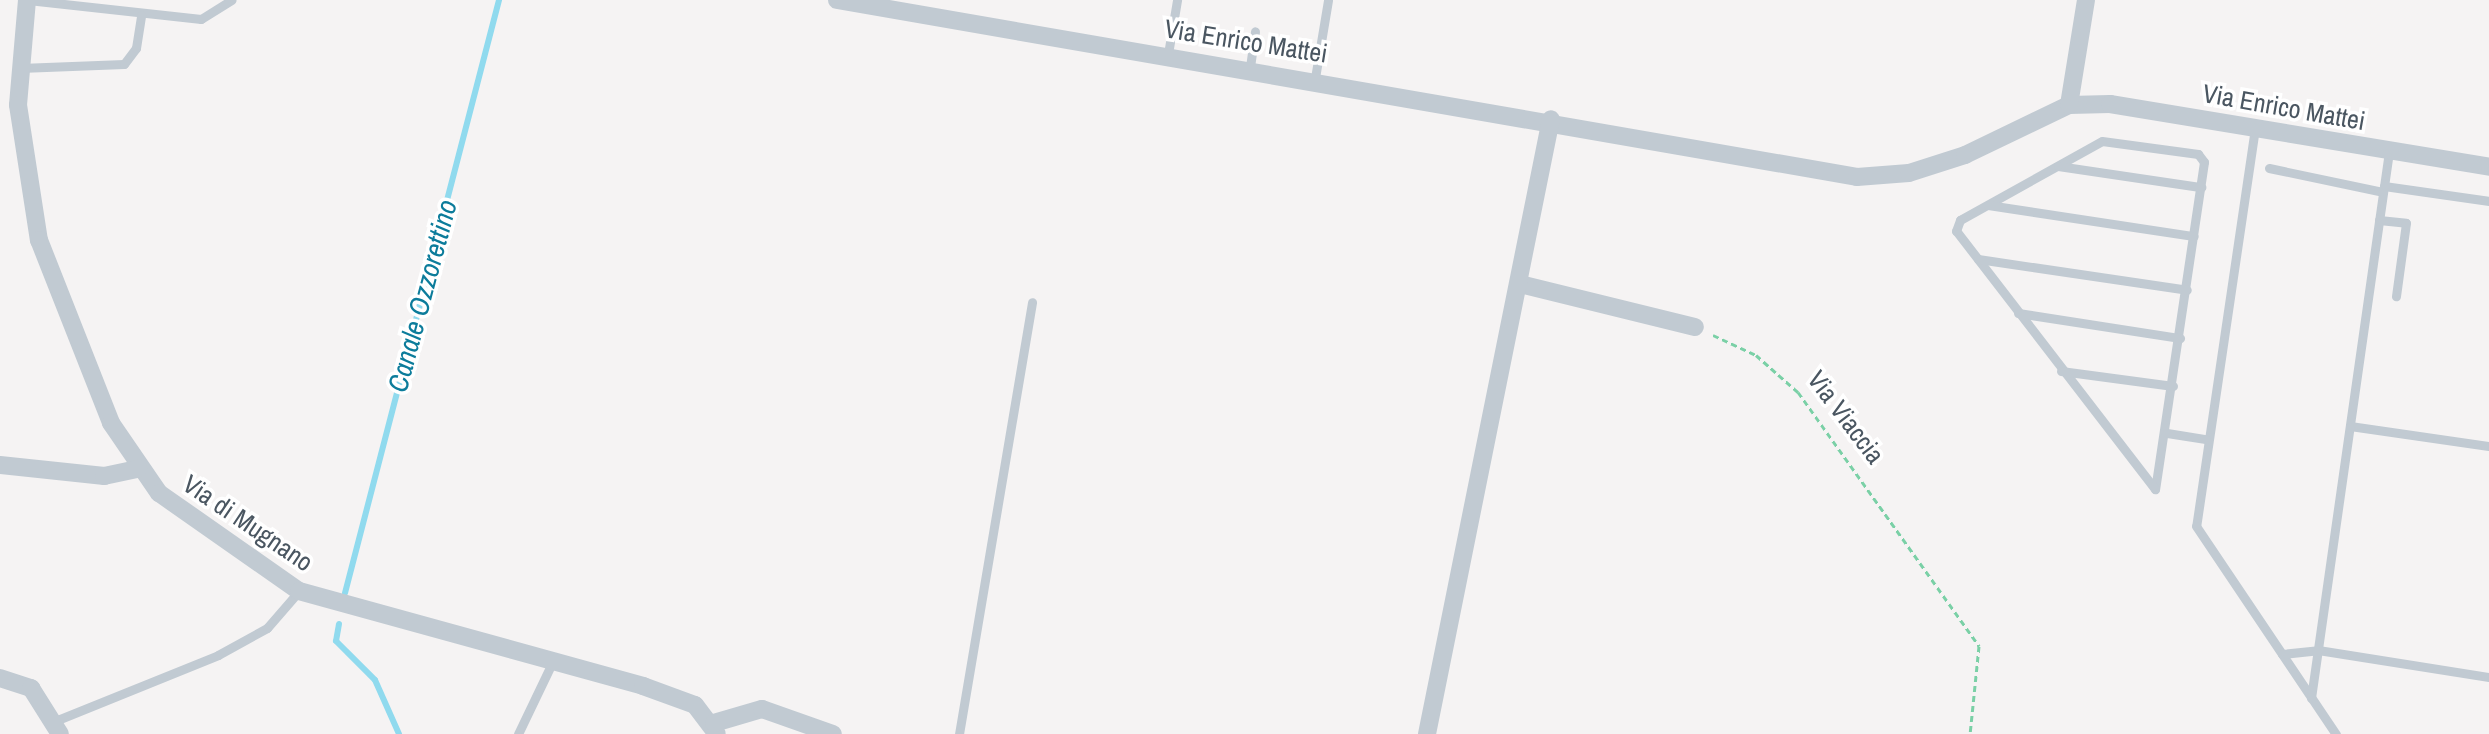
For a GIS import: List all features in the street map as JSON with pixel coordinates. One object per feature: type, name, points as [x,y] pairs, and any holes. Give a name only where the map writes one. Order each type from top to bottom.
[{"type":"street","name":"Via di Mugnano","points":[[27,0],[20,68],[9,105],[39,240],[111,423],[138,469],[186,517],[299,591],[669,696],[715,728],[762,709],[833,734]]},
{"type":"street","name":"Via Enrico Mattei","points":[[837,0],[1315,78],[1883,178],[1965,155],[2069,105],[2255,128],[2489,167]]},
{"type":"street","points":[[2069,105],[2086,0]]},
{"type":"street","points":[[1427,734],[1551,119]]},
{"type":"street","points":[[1520,284],[1695,327]]},
{"type":"street","points":[[0,465],[104,476],[138,469]]},
{"type":"street","points":[[0,678],[31,688],[57,728]]},
{"type":"lane","points":[[27,0],[141,15],[201,19],[232,0]]},
{"type":"lane","points":[[1168,54],[1177,0]]},
{"type":"lane","points":[[1315,78],[1328,0]]},
{"type":"lane","points":[[20,68],[124,64],[136,48],[141,15]]},
{"type":"lane","points":[[1250,67],[1255,31]]},
{"type":"lane","points":[[2255,128],[2206,439],[2196,526],[2336,734]]},
{"type":"lane","points":[[2102,141],[2203,157],[2201,187],[2167,433],[2158,486],[2150,489],[1978,259],[1957,224],[2102,141]]},
{"type":"lane","points":[[2311,698],[2389,151]]},
{"type":"lane","points":[[2056,166],[2201,187]]},
{"type":"lane","points":[[2269,168],[2383,189],[2489,201]]},
{"type":"lane","points":[[1987,205],[2194,236]]},
{"type":"lane","points":[[2379,220],[2406,223],[2396,296]]},
{"type":"lane","points":[[1978,259],[2187,290]]},
{"type":"lane","points":[[959,734],[1032,302]]},
{"type":"lane","points":[[2018,313],[2180,338]]},
{"type":"lane","points":[[2061,371],[2173,386]]},
{"type":"lane","points":[[2350,426],[2489,446]]},
{"type":"lane","points":[[2167,433],[2206,439]]},
{"type":"lane","points":[[57,728],[231,648],[279,618],[299,591]]},
{"type":"lane","points":[[2282,654],[2318,650],[2489,677]]},
{"type":"lane","points":[[518,734],[552,663]]},
{"type":"path","name":"Via Viaccia","points":[[1695,327],[1756,355],[1798,392],[1979,646],[1970,734]]},
{"type":"waterway","name":"Canale Ozzorettino","points":[[345,593],[499,0]]},
{"type":"waterway","name":"Canale Ozzorettino","points":[[339,624],[336,641],[375,680],[399,734]]}]
